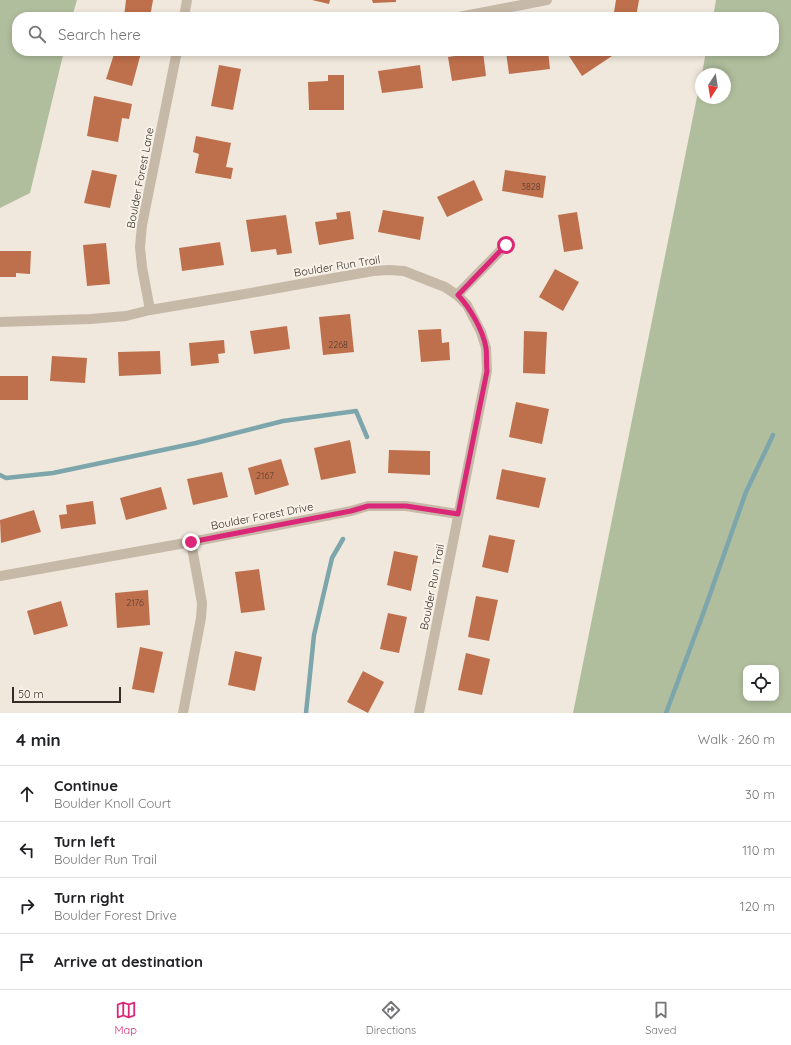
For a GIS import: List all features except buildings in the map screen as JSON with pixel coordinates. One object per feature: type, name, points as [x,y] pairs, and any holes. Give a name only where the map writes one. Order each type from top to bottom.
[{"type":"street","points":[[187,0],[187,12]]},
{"type":"street","points":[[485,12],[547,0]]},
{"type":"street","name":"Boulder Forest Lane","points":[[150,310],[140,247],[142,225],[176,56]]},
{"type":"street","points":[[458,295],[506,245]]},
{"type":"street","name":"Boulder Run Trail","points":[[0,322],[91,319],[126,316],[150,310],[239,296],[373,271],[389,270],[404,271],[445,287],[458,295],[467,305],[481,332],[486,348],[487,371],[419,713]]},
{"type":"street","name":"Boulder Forest Drive","points":[[0,576],[191,542],[351,511],[368,506],[406,506],[458,514]]},
{"type":"street","points":[[182,713],[201,618],[202,604],[191,542]]},
{"type":"green space","points":[[0,0],[77,0],[73,12],[12,12],[12,56],[63,56],[30,193],[0,208]]},
{"type":"green space","points":[[716,0],[791,0],[791,713],[573,713],[696,104],[731,104],[731,68],[703,68],[705,56],[779,56],[779,12],[714,12]]},
{"type":"waterway","points":[[0,475],[6,478],[53,473],[196,443],[283,421],[356,411],[367,437]]},
{"type":"waterway","points":[[666,713],[746,492],[773,435]]},
{"type":"waterway","points":[[306,713],[314,635],[332,558],[343,539]]},
{"type":"route","points":[[191,542],[351,511],[368,506],[406,506],[458,514],[487,371],[486,348],[481,332],[467,305],[458,295],[506,245]]}]
